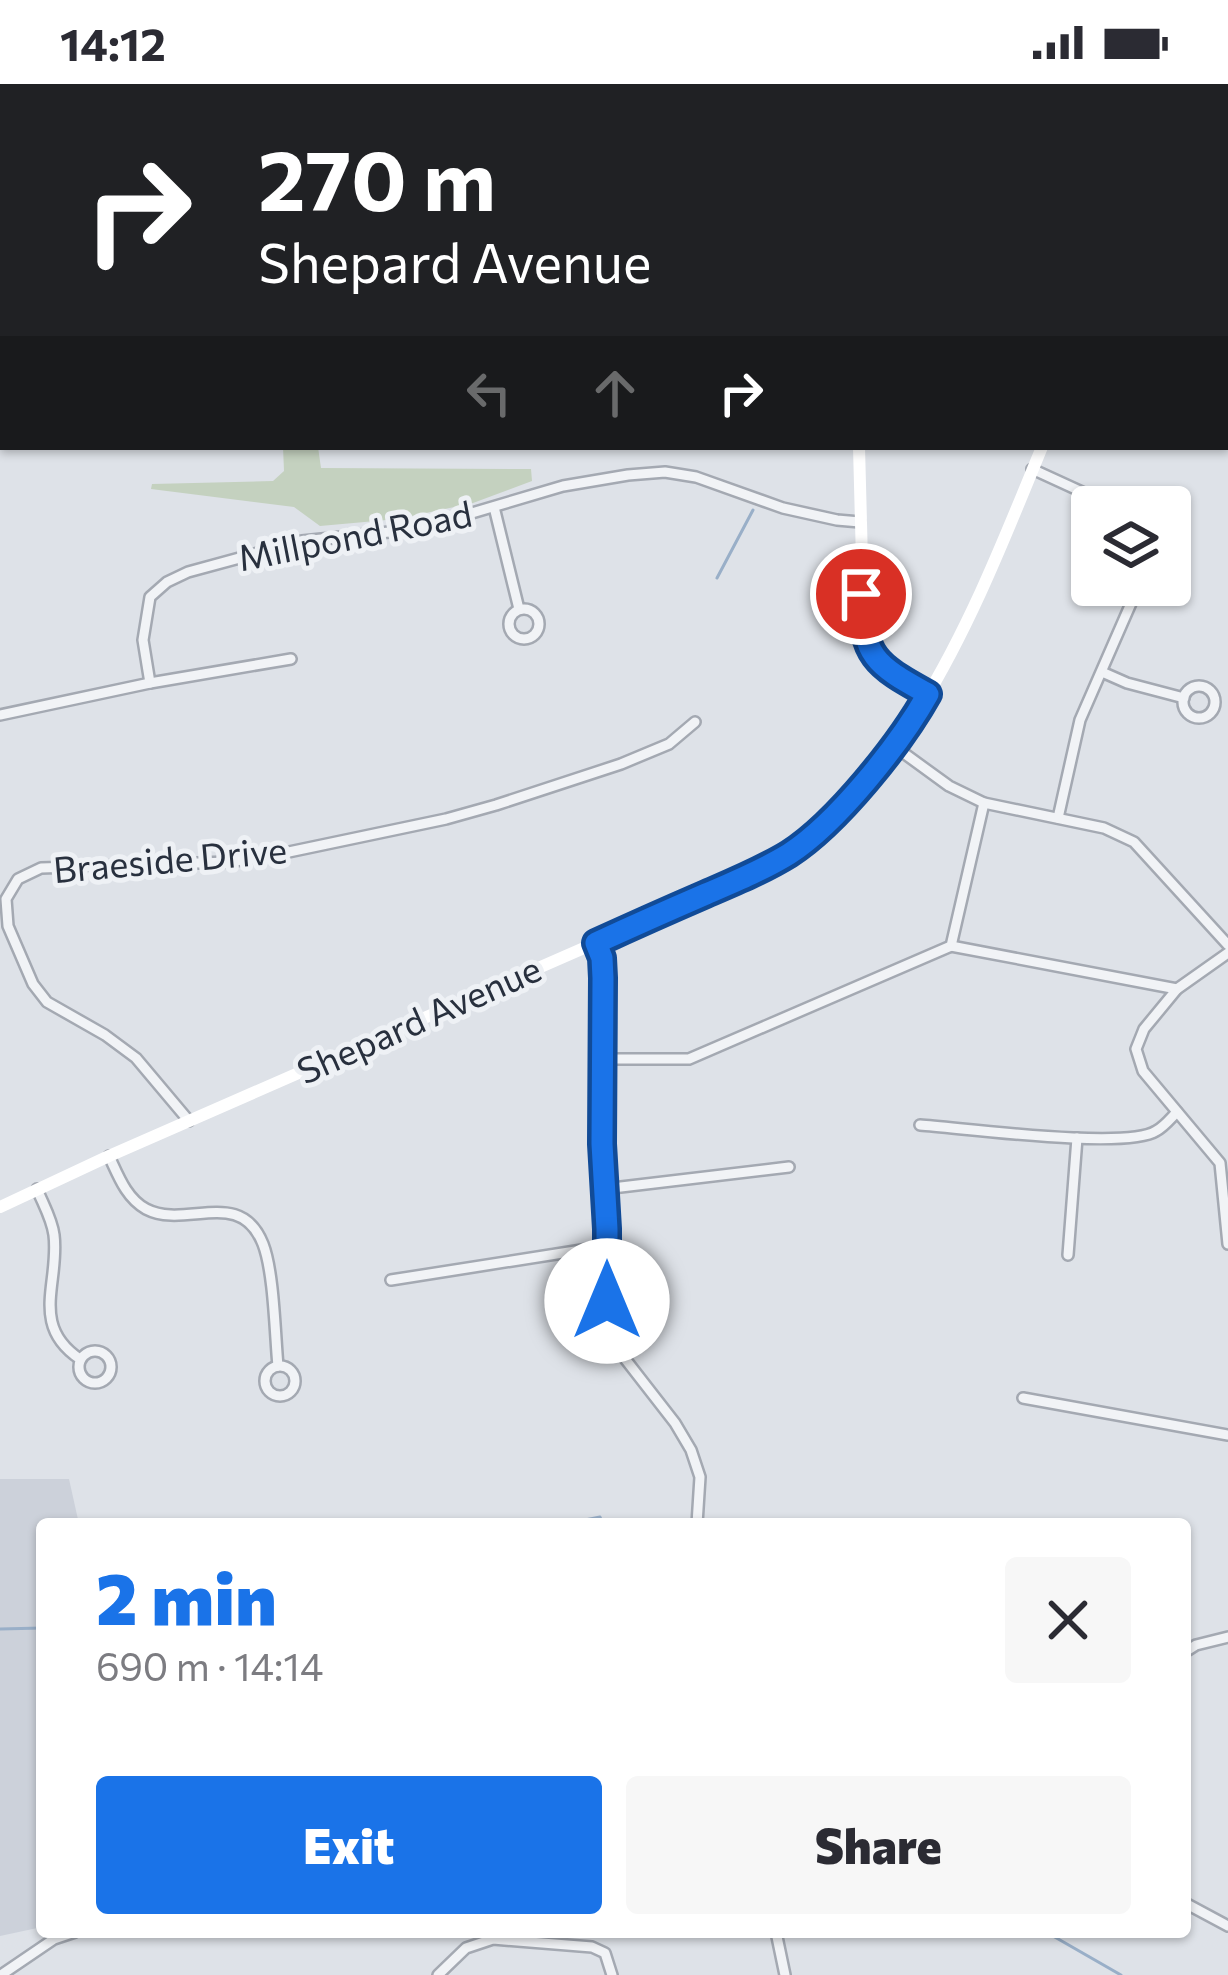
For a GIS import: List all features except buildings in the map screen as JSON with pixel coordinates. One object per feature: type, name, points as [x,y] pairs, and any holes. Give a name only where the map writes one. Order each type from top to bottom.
[{"type":"main road","points":[[859,450],[862,625],[867,646],[884,665],[928,694]]},
{"type":"main road","name":"Shepard Avenue","points":[[0,1207],[744,878],[806,842],[893,746],[928,694],[953,652],[1041,450]]},
{"type":"street","points":[[1032,469],[1071,487]]},
{"type":"street","name":"Millpond Road","points":[[150,683],[143,640],[150,597],[188,572],[302,541],[418,529],[563,486],[665,472],[695,477],[783,508],[860,522]]},
{"type":"street","points":[[494,507],[520,609]]},
{"type":"street","points":[[1058,818],[1080,720],[1130,606]]},
{"type":"street","points":[[0,716],[291,658]]},
{"type":"street","points":[[1102,672],[1184,698]]},
{"type":"street","name":"Braeside Drive","points":[[189,1120],[136,1058],[47,1002],[33,984],[8,926],[6,899],[18,879],[41,868],[229,862],[446,819],[637,757],[669,744],[695,722]]},
{"type":"street","points":[[893,746],[949,786],[984,802],[1104,828],[1134,842],[1228,949],[1177,989],[1144,1029],[1136,1049],[1143,1072],[1220,1162],[1228,1244]]},
{"type":"street","points":[[951,946],[984,802]]},
{"type":"street","points":[[596,943],[602,958],[607,1317],[629,1366],[692,1450],[700,1477],[697,1518]]},
{"type":"street","points":[[602,1059],[689,1059],[951,946],[1177,989]]},
{"type":"street","points":[[920,1125],[1129,1139],[1155,1133],[1177,1112]]},
{"type":"street","points":[[1068,1255],[1077,1138]]},
{"type":"street","points":[[110,1156],[121,1183],[146,1209],[179,1216],[215,1211],[232,1214],[256,1232],[267,1257],[278,1366]]},
{"type":"street","points":[[604,1189],[788,1167]]},
{"type":"street","points":[[37,1189],[53,1229],[55,1257],[48,1312],[61,1339],[80,1359]]},
{"type":"street","points":[[391,1280],[607,1246]]},
{"type":"street","points":[[1023,1398],[1228,1435]]},
{"type":"street","points":[[1191,1648],[1228,1637]]},
{"type":"street","points":[[1191,1906],[1228,1926]]},
{"type":"street","points":[[1,1975],[57,1938]]},
{"type":"street","points":[[777,1938],[785,1975]]},
{"type":"street","points":[[438,1975],[466,1948],[493,1939],[592,1947],[605,1953],[612,1975]]},
{"type":"shaded area","points":[[0,1479],[69,1479],[78,1518],[36,1518],[36,1928],[0,1936]]},
{"type":"green space","points":[[283,450],[318,450],[321,468],[531,469],[532,481],[473,503],[398,519],[320,526],[294,507],[151,489],[152,484],[273,481],[284,471]]},
{"type":"waterway","points":[[717,578],[753,510]]},
{"type":"waterway","points":[[595,1518],[600,1518]]},
{"type":"waterway","points":[[0,1629],[36,1628]]},
{"type":"waterway","points":[[1056,1938],[1121,1975]]},
{"type":"route","points":[[607,1301],[603,978],[596,943],[789,854],[842,806],[905,730],[928,694],[884,665],[867,646],[861,594]]}]
